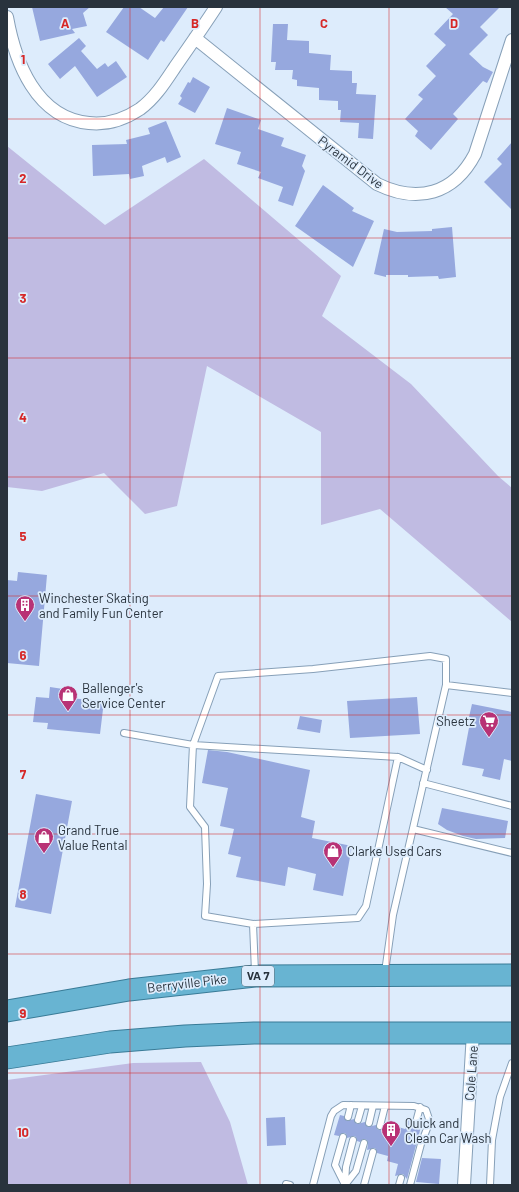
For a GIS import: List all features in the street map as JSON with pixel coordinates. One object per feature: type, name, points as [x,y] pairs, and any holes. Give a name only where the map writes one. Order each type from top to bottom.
[{"type":"highway","name":"Berryville Pike","points":[[7,1011],[129,990],[255,976],[512,975]]},
{"type":"highway","points":[[7,1058],[110,1042],[185,1036],[254,1033],[512,1033]]},
{"type":"street","points":[[7,17],[13,46],[27,78],[43,101],[52,110],[65,118],[96,124],[111,122],[126,117],[141,108],[157,93],[216,7]]},
{"type":"street","name":"Pyramid Drive","points":[[195,38],[377,184],[402,194],[421,194],[436,191],[457,179],[468,167],[475,154],[512,40]]},
{"type":"street","name":"Cole Lane","points":[[464,1185],[473,1032]]},
{"type":"lane","points":[[385,975],[393,915],[446,685],[446,659],[430,656],[313,669],[218,676],[193,745],[190,807],[205,828],[207,884],[205,916],[253,924],[358,918],[366,906],[398,757]]},
{"type":"lane","points":[[446,685],[512,693]]},
{"type":"lane","points":[[124,733],[193,745],[398,757],[426,770]]},
{"type":"lane","points":[[424,783],[512,806]]},
{"type":"lane","points":[[413,830],[512,853]]},
{"type":"lane","points":[[253,924],[255,976]]},
{"type":"lane","points":[[490,1185],[492,1140],[500,1097],[512,1063]]},
{"type":"lane","points":[[313,1185],[331,1116],[338,1107],[342,1105],[420,1107],[426,1110],[429,1119],[410,1185]]},
{"type":"lane","points":[[348,1117],[352,1105]]},
{"type":"lane","points":[[358,1120],[362,1106]]},
{"type":"lane","points":[[368,1123],[373,1106]]},
{"type":"lane","points":[[380,1126],[385,1106]]},
{"type":"lane","points":[[416,1122],[420,1107]]},
{"type":"lane","points":[[343,1137],[335,1165],[345,1185]]},
{"type":"lane","points":[[345,1185],[346,1167],[353,1140]]},
{"type":"lane","points":[[345,1185],[356,1171],[364,1143]]},
{"type":"lane","points":[[364,1185],[373,1152]]},
{"type":"lane","points":[[399,1185],[401,1178]]},
{"type":"shaded area","points":[[7,146],[105,225],[204,159],[341,276],[322,316],[411,384],[498,476],[512,488],[512,622],[380,509],[321,525],[321,432],[207,366],[177,506],[145,514],[104,473],[42,491],[7,487]]},
{"type":"shaded area","points":[[201,1062],[230,1122],[248,1185],[7,1185],[7,1080],[133,1063]]},
{"type":"building","points":[[32,7],[90,7],[83,13],[87,26],[72,29],[75,33],[40,41]]},
{"type":"building","points":[[124,7],[139,7],[155,18],[164,7],[188,7],[164,42],[161,40],[148,60],[106,32]]},
{"type":"building","points":[[445,7],[500,7],[480,27],[488,35],[469,54],[483,67],[493,72],[487,83],[483,81],[453,114],[458,119],[431,150],[415,136],[418,131],[405,119],[423,99],[418,95],[436,76],[426,66],[446,45],[434,34],[453,14]]},
{"type":"building","points":[[273,24],[288,24],[287,40],[309,41],[309,53],[331,55],[330,70],[352,71],[352,83],[357,83],[356,94],[376,95],[373,139],[358,138],[359,123],[340,122],[341,110],[338,110],[338,101],[319,100],[319,88],[297,86],[297,80],[292,79],[293,70],[275,70],[276,62],[271,62]]},
{"type":"building","points":[[79,38],[86,46],[81,51],[97,69],[105,63],[108,67],[116,61],[127,77],[97,97],[75,66],[60,79],[48,64]]},
{"type":"building","points":[[193,77],[210,87],[195,113],[178,104],[182,98],[180,96],[188,82],[190,83]]},
{"type":"building","points":[[227,108],[261,120],[258,129],[284,138],[281,146],[306,155],[302,166],[305,171],[293,206],[278,201],[283,187],[258,178],[261,172],[237,164],[241,152],[215,144]]},
{"type":"building","points":[[166,121],[181,157],[167,163],[165,157],[142,166],[144,176],[130,179],[129,174],[93,176],[92,145],[127,144],[126,140],[150,134],[148,128]]},
{"type":"building","points":[[512,142],[512,210],[484,182],[502,164],[497,159]]},
{"type":"building","points":[[323,185],[354,208],[352,211],[374,221],[353,267],[295,226]]},
{"type":"building","points":[[452,227],[456,277],[439,279],[438,276],[408,277],[408,275],[386,275],[386,277],[374,274],[384,229],[397,232],[432,231],[432,229]]},
{"type":"building","name":"Winchester Skating and Family Fun Center","points":[[18,572],[47,575],[39,666],[7,663],[7,580],[17,581]]},
{"type":"building","name":"Ballenger's Service Center","points":[[50,687],[70,690],[69,698],[104,701],[100,734],[47,729],[48,723],[33,722],[36,697],[49,698]]},
{"type":"building","points":[[417,697],[420,734],[350,738],[347,701]]},
{"type":"building","name":"Sheetz","points":[[472,704],[512,712],[512,761],[504,759],[500,780],[482,776],[484,769],[462,765]]},
{"type":"building","points":[[300,716],[322,720],[320,733],[297,729]]},
{"type":"building","points":[[208,750],[227,752],[310,770],[301,817],[315,821],[312,838],[352,846],[343,896],[313,890],[316,874],[288,867],[285,886],[236,877],[241,857],[228,854],[234,829],[220,826],[228,788],[202,783]]},
{"type":"building","name":"Grand True Value Rental","points":[[36,794],[72,801],[51,914],[15,907]]},
{"type":"building","points":[[442,808],[508,821],[505,838],[476,839],[447,830],[438,824]]},
{"type":"building","name":"Quick and Clean Car Wash","points":[[340,1115],[344,1116],[347,1121],[354,1119],[357,1124],[365,1122],[368,1127],[376,1125],[377,1129],[379,1130],[383,1129],[385,1123],[405,1129],[408,1119],[412,1120],[414,1126],[422,1123],[407,1179],[403,1174],[395,1176],[398,1164],[387,1161],[388,1156],[377,1153],[375,1148],[367,1150],[367,1140],[363,1139],[360,1142],[357,1141],[356,1137],[354,1136],[347,1138],[346,1134],[344,1133],[339,1136],[334,1135]]},
{"type":"building","points":[[285,1117],[286,1145],[267,1146],[266,1118]]},
{"type":"building","points":[[422,1158],[441,1159],[439,1184],[416,1182]]},
{"type":"place","name":"Winchester Skating and Family Fun Center","points":[[25,622]]},
{"type":"place","name":"Ballenger's Service Center","points":[[68,712]]},
{"type":"place","name":"Sheetz","points":[[489,738]]},
{"type":"place","name":"Grand True Value Rental","points":[[44,854]]},
{"type":"place","name":"Clarke Used Cars","points":[[333,868]]},
{"type":"place","name":"Quick and Clean Car Wash","points":[[391,1147]]}]
